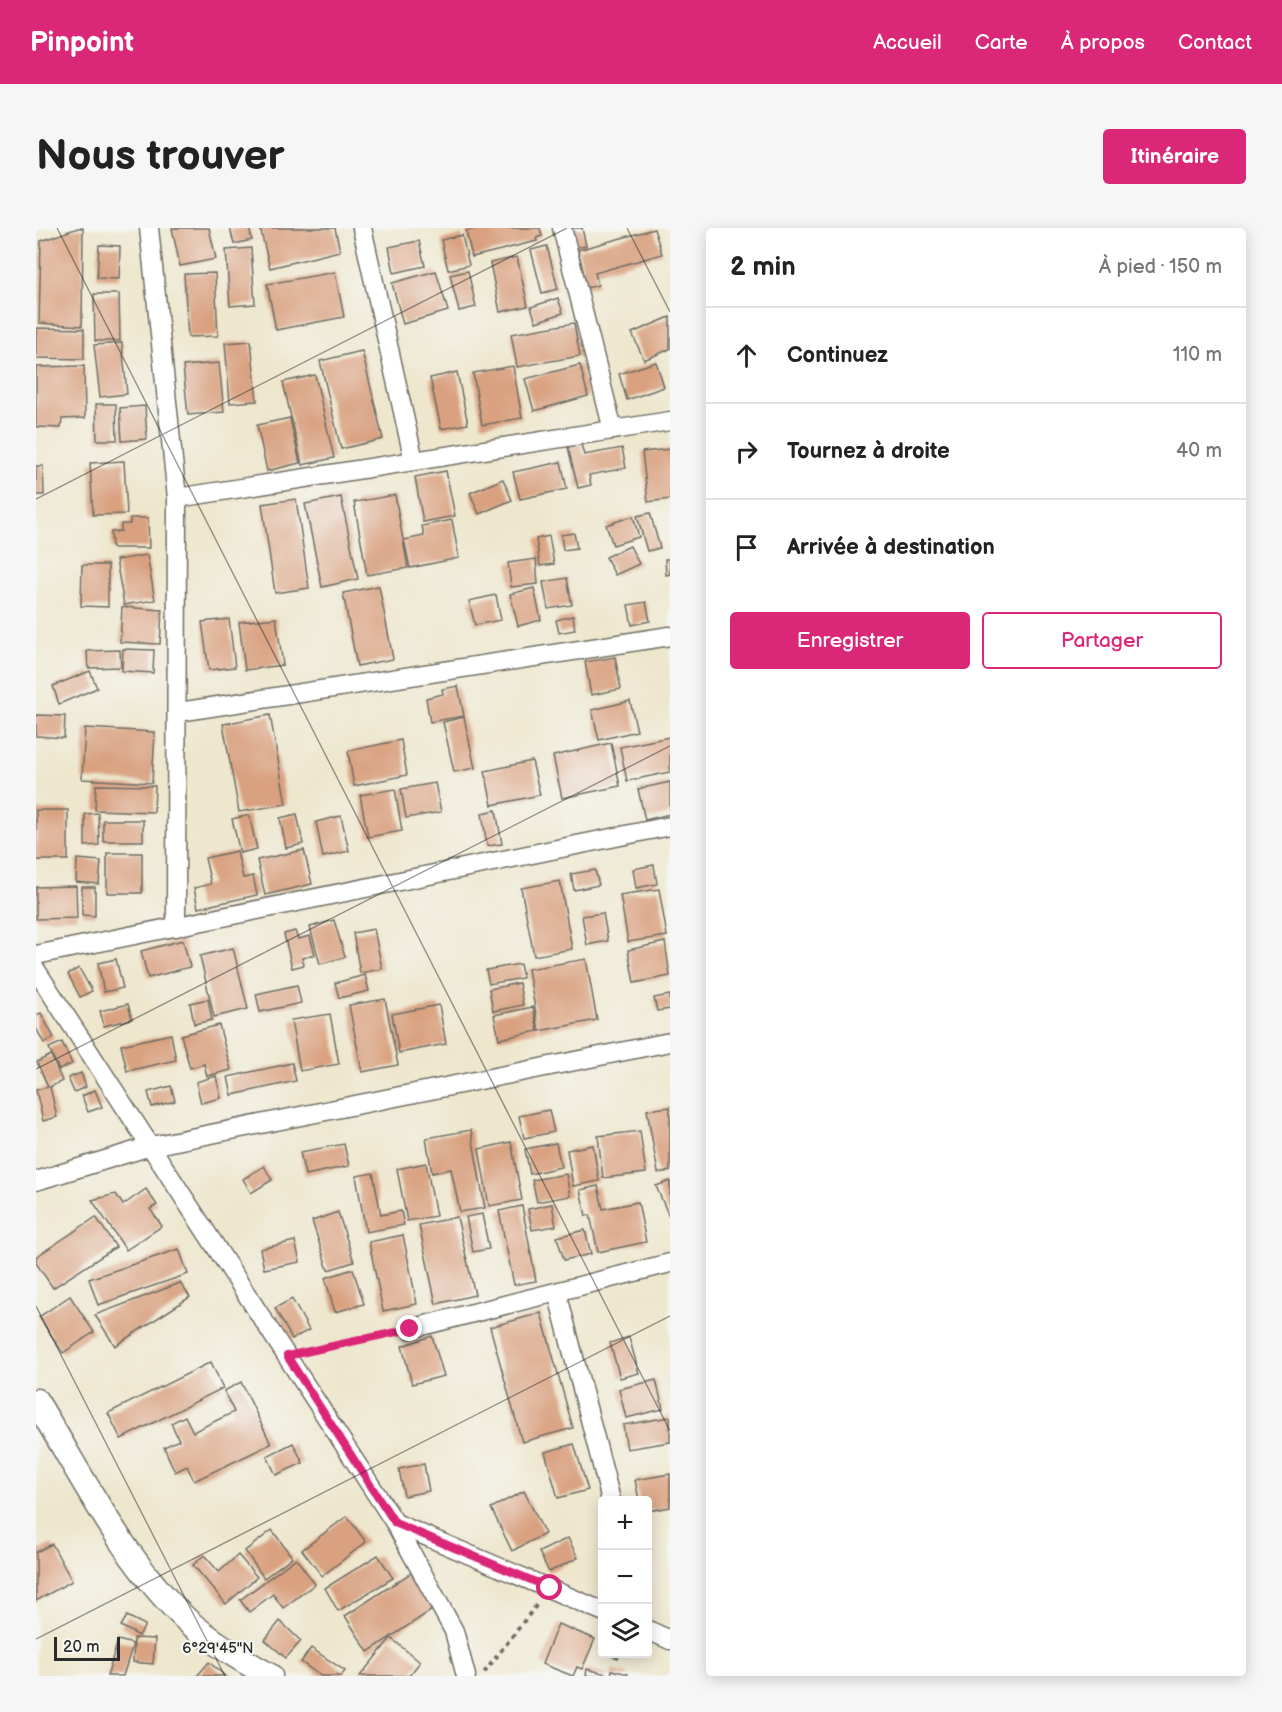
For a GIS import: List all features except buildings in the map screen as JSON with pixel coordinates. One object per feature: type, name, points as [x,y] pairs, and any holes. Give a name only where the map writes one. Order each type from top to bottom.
[{"type":"street","points":[[149,228],[177,498],[179,712],[176,927]]},
{"type":"street","points":[[362,228],[414,460]]},
{"type":"street","points":[[562,228],[613,430]]},
{"type":"street","points":[[177,498],[670,421]]},
{"type":"street","points":[[179,712],[670,636]]},
{"type":"street","points":[[36,955],[670,826]]},
{"type":"street","points":[[36,969],[395,1523],[454,1631],[466,1676]]},
{"type":"street","points":[[36,1182],[151,1146],[670,1042]]},
{"type":"street","points":[[410,1329],[670,1263]]},
{"type":"street","points":[[556,1292],[610,1496]]},
{"type":"street","points":[[36,1401],[117,1533],[148,1576],[189,1621],[225,1651],[270,1676]]},
{"type":"street","points":[[395,1523],[598,1609]]},
{"type":"street","points":[[652,1632],[670,1640]]},
{"type":"path","points":[[287,1356],[410,1329]]},
{"type":"path","points":[[482,1676],[550,1588]]},
{"type":"route","points":[[410,1329],[287,1356],[395,1523],[550,1588]]}]
